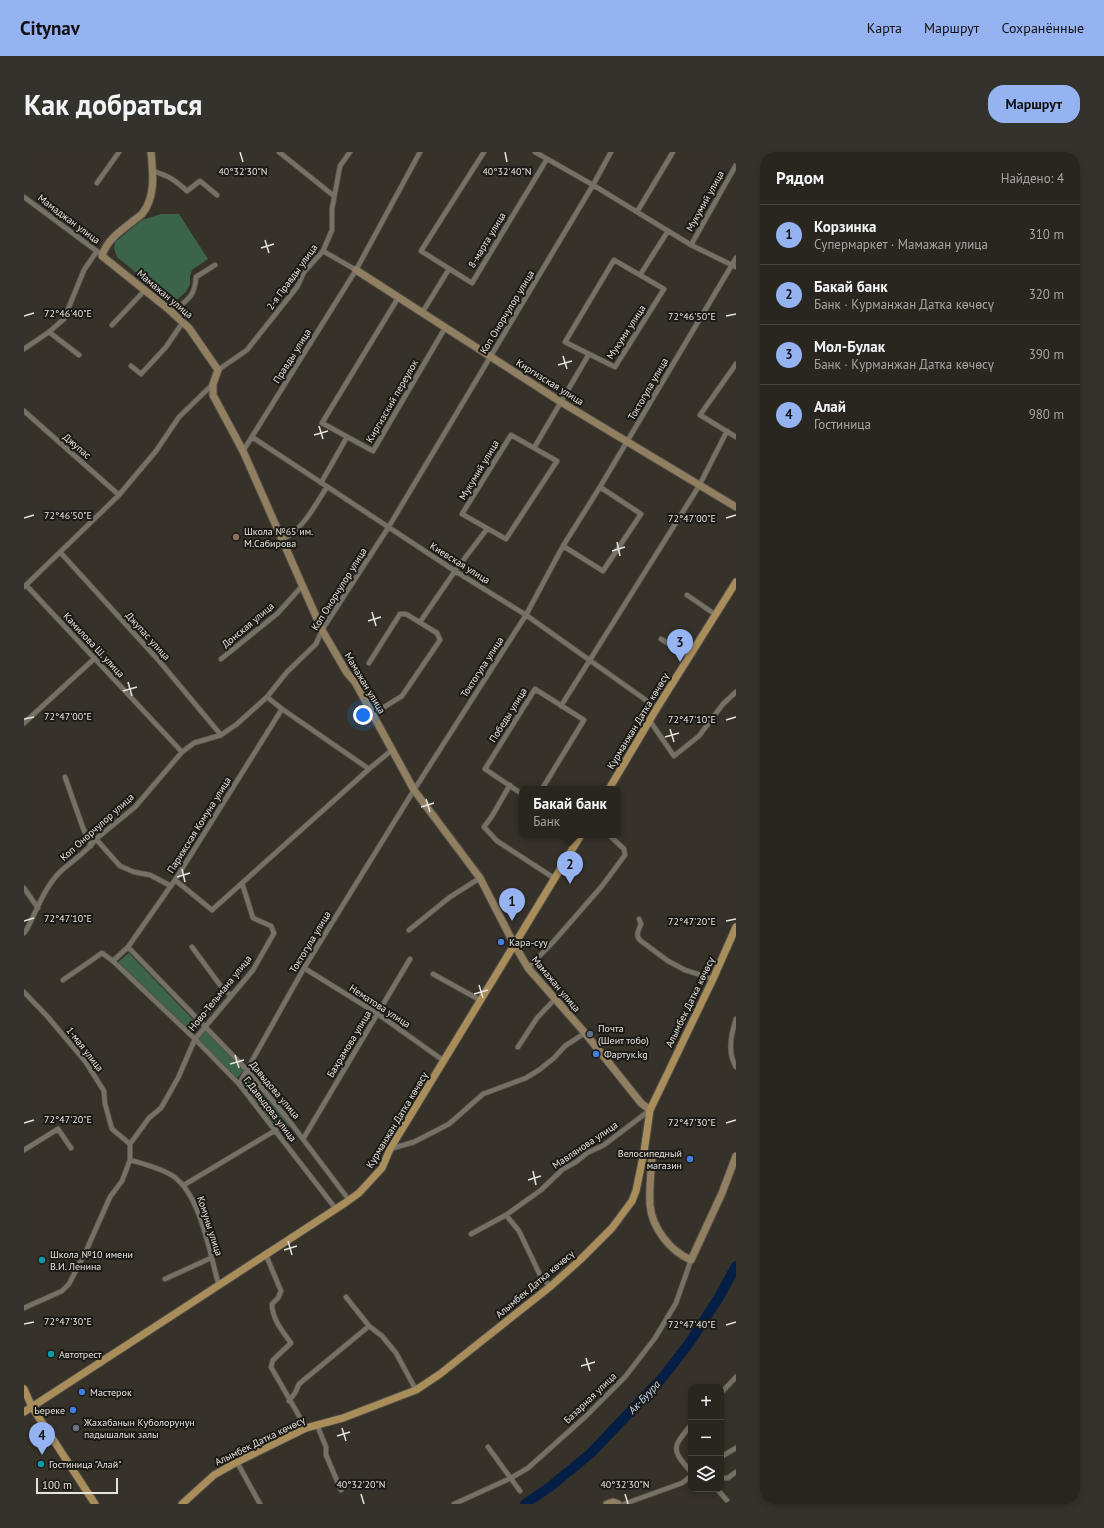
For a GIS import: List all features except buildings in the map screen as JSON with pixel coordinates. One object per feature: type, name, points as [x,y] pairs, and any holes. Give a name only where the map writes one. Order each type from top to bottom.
[{"type":"main road","name":"Курманжан Датка көчөсү","points":[[611,786],[657,708],[736,582]]},
{"type":"main road","name":"Курманжан Датка көчөсү","points":[[24,1412],[336,1210],[359,1193],[382,1168],[390,1149],[579,838]]},
{"type":"main road","name":"Алымбек Датка көчөсү","points":[[182,1504],[214,1475],[306,1428],[343,1418],[416,1390],[440,1374],[551,1286],[612,1228],[632,1201],[636,1191],[644,1152],[650,1110],[656,1094],[713,979],[736,927]]},
{"type":"main road","points":[[24,1388],[32,1407],[95,1504]]},
{"type":"street","points":[[97,183],[119,152]]},
{"type":"street","points":[[24,349],[49,332],[64,319],[84,270],[112,238],[142,214],[149,202],[153,188],[151,152]]},
{"type":"street","points":[[279,152],[334,196]]},
{"type":"street","name":"2-я Правды улица","points":[[218,370],[247,350],[297,287],[304,272],[323,250],[332,230],[332,209],[340,166],[348,152]]},
{"type":"street","name":"Правды улица","points":[[243,452],[356,270],[420,152]]},
{"type":"street","name":"8-марта улица","points":[[484,152],[421,251],[449,270],[472,283],[547,159]]},
{"type":"street","points":[[535,152],[593,185],[691,245],[734,266]]},
{"type":"street","name":"Коп Онорчулор улица","points":[[24,933],[28,929],[52,880],[61,871],[135,807],[182,752],[194,743],[221,735],[237,724],[267,697],[288,672],[316,644],[322,630],[388,528],[491,357],[611,152]]},
{"type":"street","points":[[637,212],[673,152]]},
{"type":"street","name":"Мукумий улица","points":[[691,245],[736,165]]},
{"type":"street","points":[[153,172],[165,175],[175,180],[187,191],[200,181],[217,195]]},
{"type":"street","name":"Мамаджан улица","points":[[24,197],[99,253]]},
{"type":"street","points":[[640,276],[668,231]]},
{"type":"street","points":[[323,250],[356,270]]},
{"type":"street","name":"Мамажан улица","points":[[99,253],[183,322],[189,328],[218,370]]},
{"type":"street","name":"Токтогула улица","points":[[239,1084],[304,968],[414,790],[526,615],[563,546],[734,266],[736,258]]},
{"type":"street","name":"Мукуми улица","points":[[614,260],[640,276],[664,290],[615,367],[566,342],[614,260]]},
{"type":"street","points":[[172,312],[189,298],[195,289],[196,277],[215,265]]},
{"type":"street","name":"Киргизская улица","points":[[356,270],[561,402],[628,441],[736,508]]},
{"type":"street","points":[[422,313],[449,270]]},
{"type":"street","points":[[112,325],[145,290]]},
{"type":"street","name":"Киргизский переулок","points":[[398,298],[322,423],[373,451],[445,328]]},
{"type":"street","points":[[131,366],[141,374],[166,347],[183,322]]},
{"type":"street","points":[[49,332],[80,355]]},
{"type":"street","points":[[534,448],[589,354]]},
{"type":"street","points":[[736,364],[700,415],[736,437]]},
{"type":"street","points":[[25,586],[119,495],[156,451],[179,417],[213,384],[218,370]]},
{"type":"street","name":"Мамажан улица","points":[[213,384],[213,396],[243,452],[322,630],[347,673],[355,682],[414,790],[480,878],[528,968],[585,1033],[641,1103],[650,1110]]},
{"type":"street","name":"Джупас","points":[[24,411],[119,495]]},
{"type":"street","points":[[561,706],[699,486],[727,431]]},
{"type":"street","name":"Мукумий улица","points":[[510,435],[557,461],[506,539],[487,528],[462,514],[510,435]]},
{"type":"street","name":"Киевская улица","points":[[252,437],[388,528],[526,615],[657,708]]},
{"type":"street","points":[[321,483],[347,437]]},
{"type":"street","points":[[282,540],[294,533],[302,524],[327,487]]},
{"type":"street","points":[[563,546],[603,571],[641,514],[600,487]]},
{"type":"street","points":[[420,622],[487,528]]},
{"type":"street","name":"Джупас улица","points":[[60,552],[160,662],[221,735]]},
{"type":"street","name":"Камилова Ш. улица","points":[[25,586],[95,658],[182,752]]},
{"type":"street","name":"Донская улица","points":[[221,659],[278,613],[302,586]]},
{"type":"street","points":[[687,595],[716,615]]},
{"type":"street","points":[[369,662],[400,614],[406,614],[437,633],[440,640],[402,696],[373,714]]},
{"type":"street","points":[[662,639],[689,656]]},
{"type":"street","points":[[24,723],[95,658]]},
{"type":"street","name":"Победы улица","points":[[519,792],[485,769],[535,689],[584,720],[544,786]]},
{"type":"street","points":[[650,720],[674,756],[699,736],[723,704],[736,692]]},
{"type":"street","points":[[267,697],[369,769]]},
{"type":"street","name":"Парижская Комуна улица","points":[[113,961],[128,947],[171,886],[282,709]]},
{"type":"street","points":[[175,880],[212,910],[392,750]]},
{"type":"street","points":[[65,777],[91,846]]},
{"type":"street","points":[[510,786],[484,827],[498,841],[554,878]]},
{"type":"street","points":[[528,968],[564,930],[602,886],[625,855],[624,849],[612,838]]},
{"type":"street","points":[[96,840],[120,866],[134,872],[150,875],[171,886]]},
{"type":"street","points":[[409,930],[450,897],[480,878]]},
{"type":"street","name":"Ново-Тельмана улица","points":[[130,1144],[149,1118],[161,1108],[178,1078],[195,1039],[253,970],[274,933],[271,926],[253,918],[242,883]]},
{"type":"street","points":[[24,888],[38,908]]},
{"type":"street","points":[[639,919],[641,924],[637,935],[641,941],[668,961],[679,967],[713,979]]},
{"type":"street","name":"Давыдова улица","points":[[128,947],[247,1070],[349,1200]]},
{"type":"street","points":[[192,947],[220,985],[231,996]]},
{"type":"street","points":[[63,980],[102,953],[113,961]]},
{"type":"street","name":"Бахрамова улица","points":[[303,1140],[410,959]]},
{"type":"street","name":"Г. Давыдова улица","points":[[113,961],[195,1039],[239,1084],[276,1130],[336,1210]]},
{"type":"street","name":"Нематова улица","points":[[304,968],[378,1014],[444,1061]]},
{"type":"street","points":[[433,974],[480,1000]]},
{"type":"street","name":"1-мая улица","points":[[24,992],[48,1016],[85,1061],[104,1091],[105,1104],[112,1130],[130,1144]]},
{"type":"street","points":[[518,1047],[537,1018],[555,1000]]},
{"type":"street","points":[[736,1019],[730,1049],[732,1060],[736,1067]]},
{"type":"street","points":[[390,1149],[414,1142],[449,1124],[482,1094],[526,1078],[554,1058],[565,1046],[585,1033]]},
{"type":"street","name":"Мавлянова улица","points":[[471,1234],[506,1215],[541,1190],[563,1169],[576,1162],[587,1152],[604,1145],[650,1110]]},
{"type":"street","points":[[24,1150],[58,1129],[72,1148]]},
{"type":"street","points":[[184,1185],[276,1130]]},
{"type":"street","points":[[24,1308],[62,1291],[69,1284],[86,1251],[110,1197],[122,1181],[130,1160],[130,1144]]},
{"type":"street","points":[[644,1152],[652,1156],[650,1206],[654,1222],[667,1242],[683,1257],[690,1260],[722,1193],[736,1156]]},
{"type":"street","name":"Комуны улица","points":[[130,1160],[153,1167],[173,1176],[184,1185],[192,1198],[207,1240],[219,1286]]},
{"type":"street","points":[[506,1215],[519,1231],[542,1279],[551,1286]]},
{"type":"street","points":[[266,1255],[281,1291],[278,1298],[272,1304],[272,1312],[291,1343],[273,1360],[271,1367],[289,1401],[306,1428]]},
{"type":"street","points":[[166,1280],[211,1258]]},
{"type":"street","name":"Базарная улица","points":[[454,1504],[511,1478],[528,1468],[551,1449],[625,1377],[655,1338],[676,1303],[690,1260]]},
{"type":"street","points":[[346,1297],[369,1326],[382,1336],[396,1353],[416,1390]]},
{"type":"street","points":[[289,1401],[299,1384],[369,1326]]},
{"type":"street","points":[[724,1390],[736,1377]]},
{"type":"street","points":[[316,1425],[326,1447],[326,1455],[341,1490]]},
{"type":"street","points":[[688,1429],[678,1441],[675,1450],[679,1459],[688,1469]]},
{"type":"street","points":[[488,1447],[520,1491]]},
{"type":"street","points":[[723,1456],[736,1448]]},
{"type":"street","points":[[237,1462],[260,1504]]},
{"type":"street","points":[[724,1478],[728,1478],[736,1472]]},
{"type":"street","points":[[624,1504],[682,1483],[688,1478]]},
{"type":"street","points":[[720,1492],[730,1504]]},
{"type":"street","points":[[607,1504],[613,1502],[618,1504]]},
{"type":"green space","points":[[161,214],[179,214],[208,259],[192,270],[190,284],[186,292],[173,303],[117,257],[114,248],[115,242],[142,220]]},
{"type":"green space","points":[[129,953],[200,1027],[193,1034],[118,962]]},
{"type":"green space","points":[[206,1030],[244,1070],[237,1078],[197,1039]]},
{"type":"green space","points":[[248,1076],[290,1126],[280,1133],[243,1085]]},
{"type":"waterway","name":"Ак-Буура","points":[[525,1504],[551,1486],[591,1453],[663,1377],[690,1342],[719,1297],[736,1266]]},
{"type":"place","name":"Школа №65 им. М.Сабирова","points":[[236,537]]},
{"type":"place","name":"Мол-Булак","points":[[680,662]]},
{"type":"place","name":"Бакай банк","points":[[570,884]]},
{"type":"place","name":"Корзинка","points":[[512,921]]},
{"type":"place","name":"Кара-суу","points":[[501,942]]},
{"type":"place","name":"Почта (Шеит тобо)","points":[[590,1034]]},
{"type":"place","name":"Фартук.kg","points":[[596,1054]]},
{"type":"place","name":"Велосипедный магазин","points":[[690,1159]]},
{"type":"place","name":"Школа №10 имени В.И. Ленина","points":[[42,1260]]},
{"type":"place","name":"Автотрест","points":[[51,1354]]},
{"type":"place","name":"Мастерок","points":[[82,1392]]},
{"type":"place","name":"Ьереке","points":[[73,1410]]},
{"type":"place","name":"Жахабанын Куболорунун падышалык залы","points":[[76,1428]]},
{"type":"place","name":"Алай","points":[[42,1455]]},
{"type":"place","name":"Гостиница \"Алай\"","points":[[41,1464]]}]
